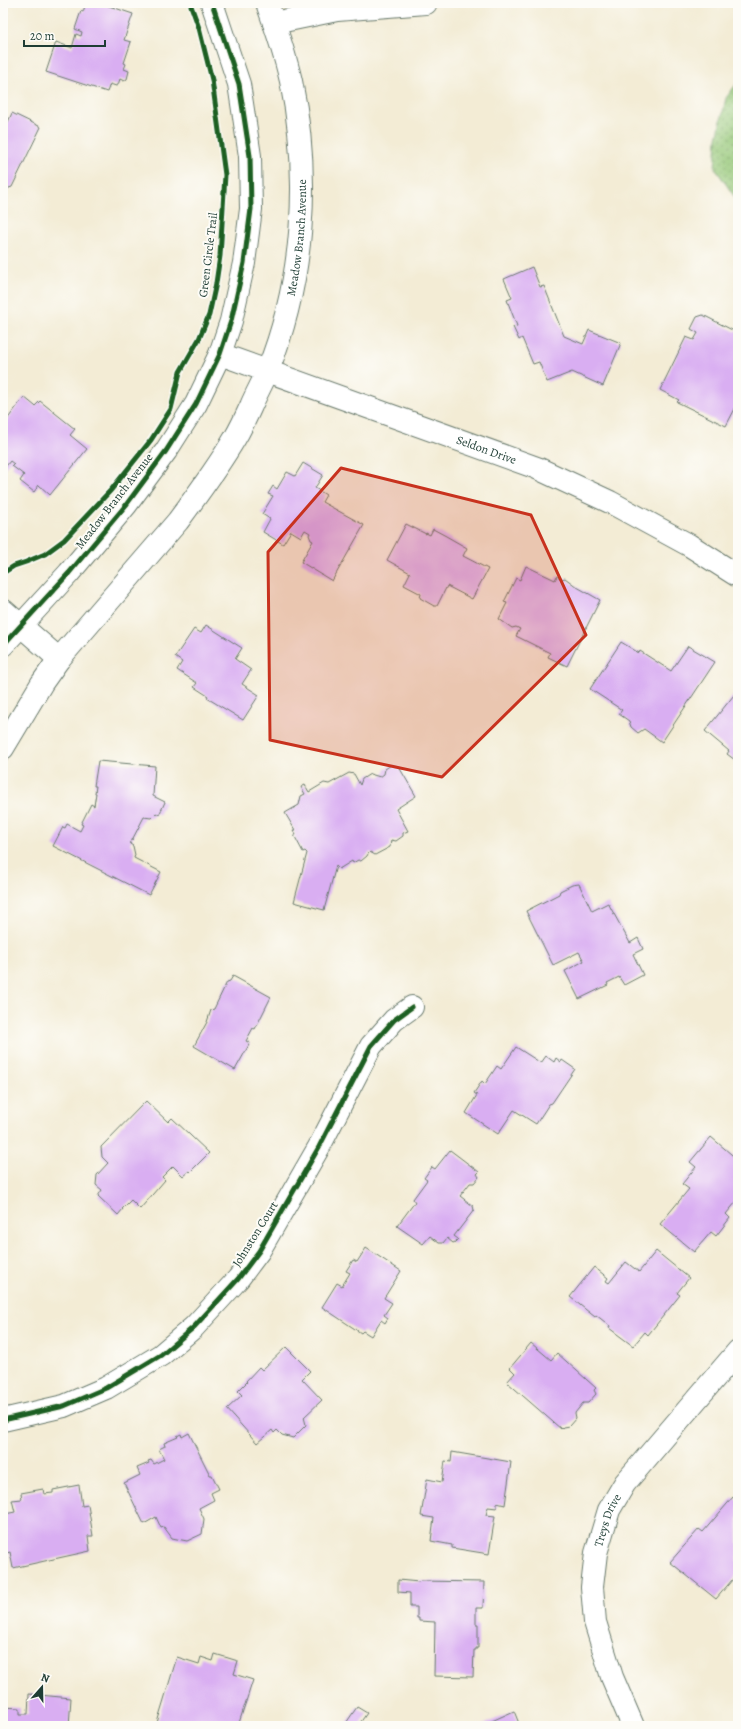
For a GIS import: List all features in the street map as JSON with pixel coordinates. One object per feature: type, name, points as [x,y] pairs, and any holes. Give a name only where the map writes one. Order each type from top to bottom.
[{"type":"street","name":"Meadow Branch Avenue","points":[[3,645],[69,573],[126,505],[166,451],[196,404],[220,354],[231,321],[244,263],[250,209],[250,156],[239,84],[230,53],[212,3]]},
{"type":"street","name":"Meadow Branch Avenue","points":[[3,748],[42,683],[59,659],[196,498],[235,438],[268,371],[284,322],[291,290],[298,255],[303,201],[298,125],[291,81],[267,3]]},
{"type":"street","points":[[274,23],[337,10],[426,3]]},
{"type":"street","name":"Seldon Drive","points":[[220,354],[537,468],[610,502],[689,545],[738,576]]},
{"type":"street","points":[[3,610],[59,659]]},
{"type":"street","name":"Johnston Court","points":[[3,1420],[64,1406],[106,1388],[161,1355],[194,1327],[238,1279],[259,1251],[319,1147],[372,1046],[394,1020],[412,1007]]},
{"type":"street","name":"Treys Drive","points":[[633,1726],[612,1677],[595,1622],[592,1587],[596,1553],[609,1510],[624,1483],[738,1351]]},
{"type":"highlighted area","points":[[341,468],[531,515],[586,635],[442,777],[270,740],[268,552]]},
{"type":"green space","points":[[738,82],[738,202],[715,168],[717,138],[726,98]]},
{"type":"building","points":[[86,3],[100,3],[133,14],[124,40],[131,42],[124,63],[126,64],[124,69],[129,71],[127,79],[124,81],[120,79],[118,85],[116,86],[110,84],[107,92],[46,72],[56,42],[72,48],[76,34],[81,36],[82,32],[75,29],[81,11],[83,12]]},
{"type":"building","points":[[12,113],[41,127],[12,187],[6,189],[3,188],[3,120],[8,122]]},
{"type":"building","points":[[532,267],[540,287],[544,286],[564,336],[583,344],[589,330],[621,343],[603,386],[572,372],[547,382],[539,362],[533,364],[522,338],[519,340],[513,327],[517,326],[507,300],[512,298],[504,279]]},
{"type":"building","points":[[703,315],[736,332],[738,330],[738,403],[726,426],[677,402],[679,400],[660,390],[686,337],[694,340],[698,333],[691,329],[697,317]]},
{"type":"building","points":[[24,397],[35,406],[40,401],[75,429],[70,435],[87,449],[50,495],[39,485],[34,492],[20,481],[24,475],[12,466],[14,464],[10,461],[3,470],[3,425]]},
{"type":"building","points":[[303,463],[323,475],[315,488],[326,495],[322,502],[364,525],[332,581],[301,562],[313,541],[309,535],[310,533],[305,530],[301,537],[291,531],[283,544],[263,532],[270,519],[262,514],[273,496],[268,494],[273,486],[277,489],[287,472],[295,476]]},
{"type":"building","points":[[406,524],[426,534],[430,535],[433,529],[446,536],[467,548],[463,556],[488,569],[472,599],[447,586],[437,606],[434,606],[420,598],[421,594],[404,585],[410,573],[387,560]]},
{"type":"building","points":[[526,566],[555,580],[557,576],[562,579],[565,578],[577,587],[600,600],[567,666],[548,657],[550,653],[516,636],[520,629],[516,627],[512,628],[499,619],[507,603],[504,602],[516,578],[520,580]]},
{"type":"building","points":[[206,625],[242,648],[235,659],[251,670],[242,684],[259,695],[243,720],[207,698],[208,696],[194,687],[197,683],[177,670],[182,662],[175,657],[194,629],[201,633]]},
{"type":"building","points":[[621,642],[639,653],[640,651],[671,671],[688,646],[715,662],[662,742],[644,729],[638,733],[631,727],[629,721],[619,714],[622,710],[590,689]]},
{"type":"building","points":[[738,690],[738,758],[735,760],[727,754],[729,751],[705,731]]},
{"type":"building","points":[[98,761],[155,766],[153,796],[165,802],[159,815],[156,813],[151,818],[144,817],[130,844],[133,846],[135,855],[134,858],[161,872],[149,895],[53,846],[63,827],[65,828],[67,824],[80,831],[83,825],[81,824],[91,804],[94,806],[96,786],[94,786]]},
{"type":"building","points":[[391,765],[399,767],[416,796],[396,809],[408,831],[403,833],[403,836],[396,841],[391,840],[390,847],[375,855],[370,852],[361,861],[358,860],[353,863],[352,861],[339,869],[336,866],[324,910],[294,902],[307,853],[305,851],[303,852],[294,835],[296,835],[293,830],[295,830],[285,813],[299,805],[301,796],[305,794],[301,787],[305,785],[309,792],[324,783],[329,784],[349,773],[354,774],[360,785],[362,779],[370,774],[380,777],[384,774],[385,769]]},
{"type":"building","points":[[579,884],[592,911],[608,903],[630,943],[638,938],[643,949],[633,954],[643,975],[624,985],[619,977],[607,983],[608,985],[579,999],[565,971],[584,961],[579,952],[553,965],[526,911],[559,894],[560,891],[572,885]]},
{"type":"building","points":[[233,976],[271,997],[255,1029],[253,1028],[246,1041],[250,1043],[235,1070],[194,1046],[207,1022],[211,1010],[214,1009],[227,982],[230,981]]},
{"type":"building","points":[[516,1047],[541,1063],[546,1056],[554,1062],[556,1058],[561,1062],[562,1060],[575,1069],[536,1124],[514,1110],[498,1134],[466,1113],[477,1095],[474,1093],[482,1081],[485,1084],[497,1066],[501,1069]]},
{"type":"building","points":[[146,1101],[168,1122],[172,1118],[209,1153],[190,1172],[189,1171],[183,1176],[173,1166],[162,1177],[165,1180],[140,1209],[131,1200],[118,1215],[98,1196],[102,1190],[96,1185],[97,1175],[108,1163],[102,1157],[101,1147]]},
{"type":"building","points":[[711,1137],[738,1160],[738,1204],[736,1202],[726,1214],[730,1218],[716,1236],[711,1232],[694,1252],[660,1224],[689,1189],[682,1184],[696,1167],[690,1162]]},
{"type":"building","points":[[450,1150],[479,1172],[477,1174],[479,1177],[474,1183],[470,1183],[460,1196],[473,1206],[474,1210],[454,1236],[458,1239],[455,1242],[453,1243],[447,1238],[443,1243],[439,1243],[430,1236],[423,1244],[397,1226],[415,1202],[413,1199],[427,1180],[424,1178],[432,1167],[435,1169]]},
{"type":"building","points":[[366,1248],[401,1271],[384,1298],[392,1303],[384,1315],[388,1318],[385,1323],[381,1320],[371,1336],[363,1331],[361,1333],[322,1307],[337,1283],[342,1286],[350,1273],[346,1271],[353,1260],[357,1262]]},
{"type":"building","points":[[656,1251],[689,1278],[677,1293],[680,1295],[648,1335],[645,1332],[633,1346],[609,1328],[610,1326],[596,1315],[595,1317],[570,1297],[594,1267],[608,1278],[606,1281],[609,1283],[626,1262],[639,1272]]},
{"type":"building","points":[[531,1343],[551,1360],[557,1353],[596,1388],[594,1390],[596,1394],[588,1403],[583,1403],[575,1413],[576,1418],[569,1426],[561,1429],[507,1382],[515,1373],[510,1368]]},
{"type":"building","points":[[286,1347],[310,1371],[302,1379],[322,1400],[304,1417],[306,1425],[293,1438],[282,1435],[277,1430],[274,1433],[272,1430],[257,1443],[227,1409],[242,1395],[238,1391],[259,1367],[262,1370]]},
{"type":"building","points":[[189,1433],[210,1475],[212,1475],[219,1489],[211,1493],[214,1500],[199,1508],[204,1519],[202,1534],[187,1541],[172,1538],[164,1527],[161,1528],[156,1517],[144,1524],[124,1483],[140,1475],[137,1468],[149,1463],[148,1461],[151,1460],[154,1464],[164,1459],[159,1449],[165,1446],[164,1443],[178,1437],[177,1436],[181,1434],[182,1437]]},
{"type":"building","points":[[452,1452],[511,1462],[505,1505],[497,1503],[497,1508],[488,1507],[486,1515],[495,1516],[489,1554],[452,1548],[452,1545],[431,1541],[434,1518],[421,1516],[427,1479],[442,1482],[445,1461],[451,1462]]},
{"type":"building","points":[[79,1485],[82,1506],[88,1505],[93,1536],[88,1536],[90,1551],[13,1568],[10,1552],[4,1554],[3,1509],[5,1509],[5,1514],[15,1512],[12,1500],[22,1499],[21,1493],[43,1489],[44,1494],[53,1493],[53,1490]]},
{"type":"building","points":[[733,1497],[738,1501],[738,1557],[736,1560],[738,1562],[738,1573],[716,1599],[670,1562],[699,1529],[703,1532]]},
{"type":"building","points":[[398,1580],[419,1582],[484,1582],[483,1608],[476,1608],[478,1648],[474,1650],[473,1677],[434,1676],[435,1622],[419,1621],[419,1618],[417,1618],[417,1607],[410,1607],[410,1593],[398,1592]]},
{"type":"building","points":[[215,1654],[238,1661],[234,1674],[253,1680],[238,1726],[205,1726],[192,1722],[191,1726],[156,1726],[177,1657],[199,1664],[201,1657],[213,1661]]},
{"type":"building","points":[[29,1694],[71,1698],[69,1726],[3,1726],[3,1707],[20,1708],[20,1714],[28,1714]]},
{"type":"building","points":[[357,1707],[367,1713],[360,1723],[364,1726],[344,1726]]},
{"type":"building","points":[[514,1711],[520,1726],[481,1726]]},
{"type":"cycle path","name":"Green Circle Trail","points":[[3,573],[14,566],[45,554],[64,540],[111,490],[151,440],[171,409],[180,372],[199,339],[209,315],[220,256],[225,175],[212,80],[199,28],[190,3]]},
{"type":"cycle path","points":[[3,645],[69,573],[126,505],[166,451],[196,404],[220,354],[231,321],[244,263],[251,209],[250,156],[239,84],[212,3]]},
{"type":"cycle path","points":[[3,1420],[64,1406],[106,1388],[161,1355],[194,1327],[238,1279],[259,1251],[319,1147],[371,1046],[394,1020],[412,1007]]}]
